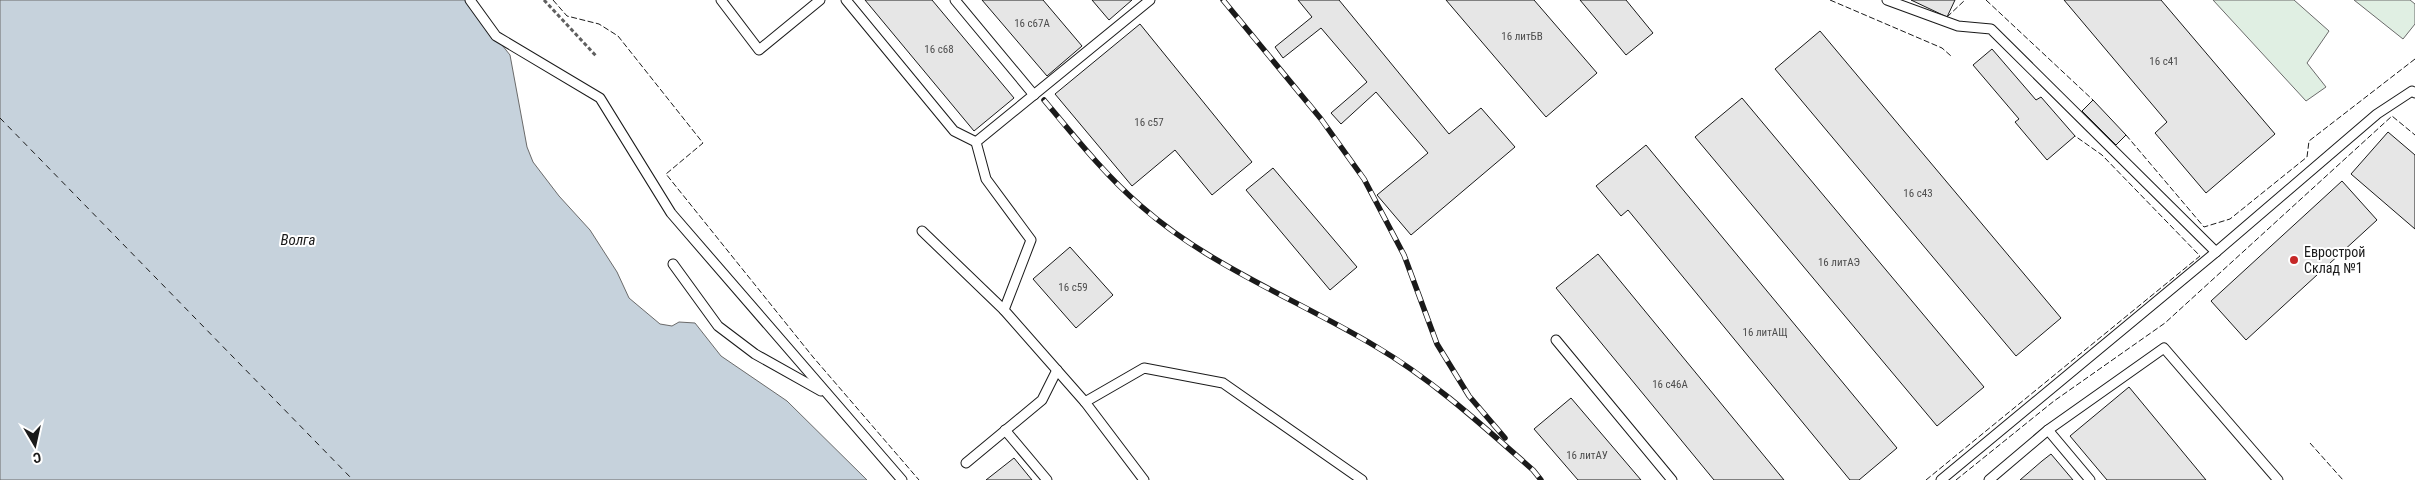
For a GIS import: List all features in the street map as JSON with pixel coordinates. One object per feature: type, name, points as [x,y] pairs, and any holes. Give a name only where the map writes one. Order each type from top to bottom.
[{"type":"lane","points":[[470,0],[496,36],[600,98],[670,213],[902,480]]},
{"type":"lane","points":[[721,0],[759,50],[820,0]]},
{"type":"lane","points":[[846,0],[954,130],[976,142],[986,179],[1032,240],[1004,310]]},
{"type":"lane","points":[[955,0],[1034,95]]},
{"type":"lane","points":[[976,142],[1150,0]]},
{"type":"lane","points":[[1887,0],[1958,26],[1991,29],[2216,252]]},
{"type":"lane","points":[[1941,480],[2216,252],[2378,114],[2412,91],[2415,93]]},
{"type":"lane","points":[[922,231],[1004,310],[1085,402],[1144,480]]},
{"type":"lane","points":[[673,264],[718,326],[755,354],[827,395]]},
{"type":"lane","points":[[1556,340],[1672,480]]},
{"type":"lane","points":[[1989,480],[2048,430],[2164,348],[2278,480]]},
{"type":"lane","points":[[1085,402],[1144,368],[1223,383],[1362,480]]},
{"type":"lane","points":[[966,463],[1042,400],[1057,370]]},
{"type":"lane","points":[[1005,430],[1047,480]]},
{"type":"lane","points":[[2048,430],[2090,480]]},
{"type":"path","points":[[544,0],[597,57]]},
{"type":"green space","points":[[2213,0],[2294,0],[2329,31],[2307,63],[2326,87],[2306,101]]},
{"type":"green space","points":[[2354,0],[2410,0],[2415,4],[2415,24],[2403,39]]},
{"type":"water","name":"Волга","points":[[0,0],[466,0],[510,55],[527,147],[533,162],[559,196],[590,230],[617,272],[629,298],[660,324],[672,326],[679,322],[695,323],[721,356],[787,401],[867,480],[0,480]]},
{"type":"building","points":[[865,0],[932,0],[1014,98],[974,131]]},
{"type":"building","points":[[982,0],[1043,0],[1082,46],[1047,76]]},
{"type":"building","points":[[1092,0],[1132,0],[1109,20]]},
{"type":"building","points":[[1298,0],[1339,0],[1449,134],[1481,108],[1515,147],[1411,235],[1377,195],[1428,153],[1376,92],[1341,124],[1331,113],[1367,82],[1321,28],[1283,58],[1275,47],[1312,17]]},
{"type":"building","points":[[1446,0],[1534,0],[1597,73],[1546,117]]},
{"type":"building","points":[[1580,0],[1626,0],[1653,33],[1626,55]]},
{"type":"building","points":[[1911,0],[1955,0],[1947,17]]},
{"type":"building","points":[[2064,0],[2161,0],[2275,134],[2206,193],[2155,133],[2167,122]]},
{"type":"building","points":[[1140,24],[1252,162],[1212,195],[1175,150],[1132,186],[1055,94]]},
{"type":"building","points":[[1820,31],[2061,318],[2016,356],[1775,69]]},
{"type":"building","points":[[1992,49],[2036,100],[2041,97],[2075,136],[2047,160],[2015,122],[2019,119],[1973,65]]},
{"type":"building","points":[[1742,98],[1984,387],[1937,426],[1695,137]]},
{"type":"building","points":[[2093,100],[2126,135],[2116,145],[2082,111]]},
{"type":"building","points":[[2388,132],[2415,155],[2415,229],[2351,174]]},
{"type":"building","points":[[1646,145],[1897,448],[1859,480],[1850,480],[1628,210],[1621,216],[1596,186]]},
{"type":"building","points":[[1273,168],[1357,267],[1330,290],[1246,190]]},
{"type":"building","name":"Еврострой Склад №1","points":[[2342,181],[2377,220],[2246,340],[2211,301]]},
{"type":"building","points":[[1070,247],[1113,295],[1076,328],[1033,279]]},
{"type":"building","points":[[1598,254],[1784,480],[1714,480],[1556,288]]},
{"type":"building","points":[[2129,387],[2206,480],[2107,480],[2070,436]]},
{"type":"building","points":[[1571,398],[1641,480],[1578,480],[1534,429]]},
{"type":"building","points":[[2051,454],[2073,480],[2020,480],[2042,461]]},
{"type":"building","points":[[1014,458],[1032,480],[986,480]]},
{"type":"ferry route","points":[[0,118],[353,480]]},
{"type":"railway","points":[[1223,0],[1321,119],[1364,179],[1404,255],[1437,344],[1469,396],[1505,438]]},
{"type":"railway","points":[[1044,100],[1090,155],[1115,181],[1167,227],[1225,265],[1346,329],[1396,359],[1457,404],[1533,470],[1541,480]]},
{"type":"fence","points":[[553,0],[567,16],[599,24],[618,36],[703,143],[666,174],[813,357],[919,480]]},
{"type":"fence","points":[[1830,0],[1942,48],[1951,56]]},
{"type":"fence","points":[[1947,17],[1965,0]]},
{"type":"fence","points":[[1986,0],[2093,100]]},
{"type":"fence","points":[[2126,135],[2204,227],[2230,219],[2307,157],[2309,141],[2415,59]]},
{"type":"fence","points":[[1956,480],[2054,401],[2165,323],[2392,116],[2415,135]]},
{"type":"fence","points":[[1926,480],[2200,256],[2102,155],[2075,136]]},
{"type":"fence","points":[[2310,443],[2343,480]]},
{"type":"place","name":"Еврострой Склад №1","points":[[2294,260]]}]
